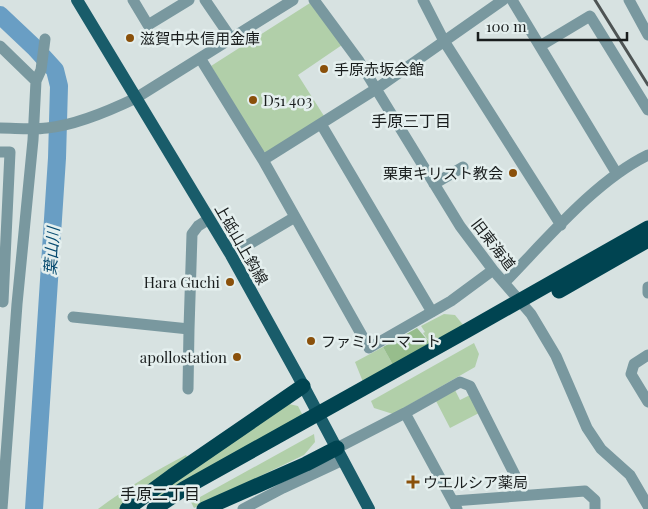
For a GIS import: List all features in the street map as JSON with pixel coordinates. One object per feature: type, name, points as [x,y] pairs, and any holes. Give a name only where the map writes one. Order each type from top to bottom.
[{"type":"highway","points":[[170,509],[306,426],[470,334],[648,228]]},
{"type":"highway","points":[[470,334],[606,265],[648,240]]},
{"type":"highway","points":[[127,509],[303,386]]},
{"type":"highway","points":[[154,509],[185,488],[306,426]]},
{"type":"highway","points":[[204,509],[306,464],[340,454]]},
{"type":"main road","name":"上砥山上鈎線","points":[[77,0],[231,255],[369,509]]},
{"type":"street","points":[[133,0],[148,25],[189,0]]},
{"type":"street","points":[[205,0],[231,38]]},
{"type":"street","points":[[0,128],[48,128],[72,123],[114,108],[136,98],[293,0]]},
{"type":"street","name":"旧東海道","points":[[314,0],[359,61],[460,226],[493,270],[531,314],[556,356],[586,428],[601,449],[630,475],[648,506]]},
{"type":"street","points":[[423,0],[444,42],[561,225]]},
{"type":"street","points":[[263,160],[376,89],[503,0]]},
{"type":"street","points":[[512,0],[617,174]]},
{"type":"street","points":[[630,0],[648,34]]},
{"type":"street","points":[[540,46],[590,16],[648,110]]},
{"type":"street","points":[[2,509],[5,385],[17,304],[33,140],[36,81],[42,70],[45,39]]},
{"type":"street","points":[[0,46],[36,81]]},
{"type":"street","points":[[200,58],[263,160],[369,348],[432,312],[493,270]]},
{"type":"street","points":[[321,124],[432,312]]},
{"type":"street","points":[[0,152],[10,152],[4,219],[2,302],[17,304]]},
{"type":"street","points":[[505,282],[595,191],[617,174],[648,155]]},
{"type":"street","points":[[434,184],[463,167]]},
{"type":"street","points":[[231,255],[295,217]]},
{"type":"street","points":[[188,389],[192,234],[198,226],[209,219]]},
{"type":"street","points":[[648,287],[648,293]]},
{"type":"street","points":[[73,317],[189,330]]},
{"type":"street","points":[[648,355],[634,364],[630,374],[648,402]]},
{"type":"street","points":[[243,509],[283,488],[405,413],[460,382],[470,386],[526,495]]},
{"type":"street","points":[[405,413],[455,505],[526,495],[585,490],[595,500],[595,509]]},
{"type":"green space","points":[[310,3],[342,45],[298,75],[324,116],[267,153],[263,151],[211,66]]},
{"type":"green space","points":[[444,314],[455,315],[464,326],[430,343],[423,333],[425,332],[421,326]]},
{"type":"green space","points":[[417,328],[430,343],[393,365],[383,347]]},
{"type":"green space","points":[[474,343],[479,354],[475,367],[393,414],[374,408],[371,401]]},
{"type":"green space","points":[[383,347],[393,365],[363,382],[355,362]]},
{"type":"green space","points":[[455,390],[460,400],[470,395],[479,413],[450,428],[436,401]]},
{"type":"green space","points":[[289,404],[298,406],[303,416],[158,501],[155,495]]},
{"type":"green space","points":[[314,434],[315,442],[304,455],[194,508],[191,502]]},
{"type":"green space","points":[[186,455],[188,458],[119,509],[98,509],[141,480]]},
{"type":"waterway","name":"葉山川","points":[[0,15],[55,70],[59,86],[57,158],[34,509]]},
{"type":"railway","points":[[595,0],[648,85]]},
{"type":"place","name":"滋賀中央信用金庫","points":[[130,38]]},
{"type":"place","name":"手原赤坂会館","points":[[324,69]]},
{"type":"place","name":"D51 403","points":[[253,100]]},
{"type":"place","name":"栗東キリスト教会","points":[[513,173]]},
{"type":"place","name":"Hara Guchi","points":[[230,282]]},
{"type":"place","name":"ファミリーマート","points":[[311,341]]},
{"type":"place","name":"apollostation","points":[[237,357]]},
{"type":"place","name":"ウエルシア薬局","points":[[413,482]]},
{"type":"district","name":"手原三丁目","points":[[411,120]]},
{"type":"district","name":"手原二丁目","points":[[160,493]]}]
